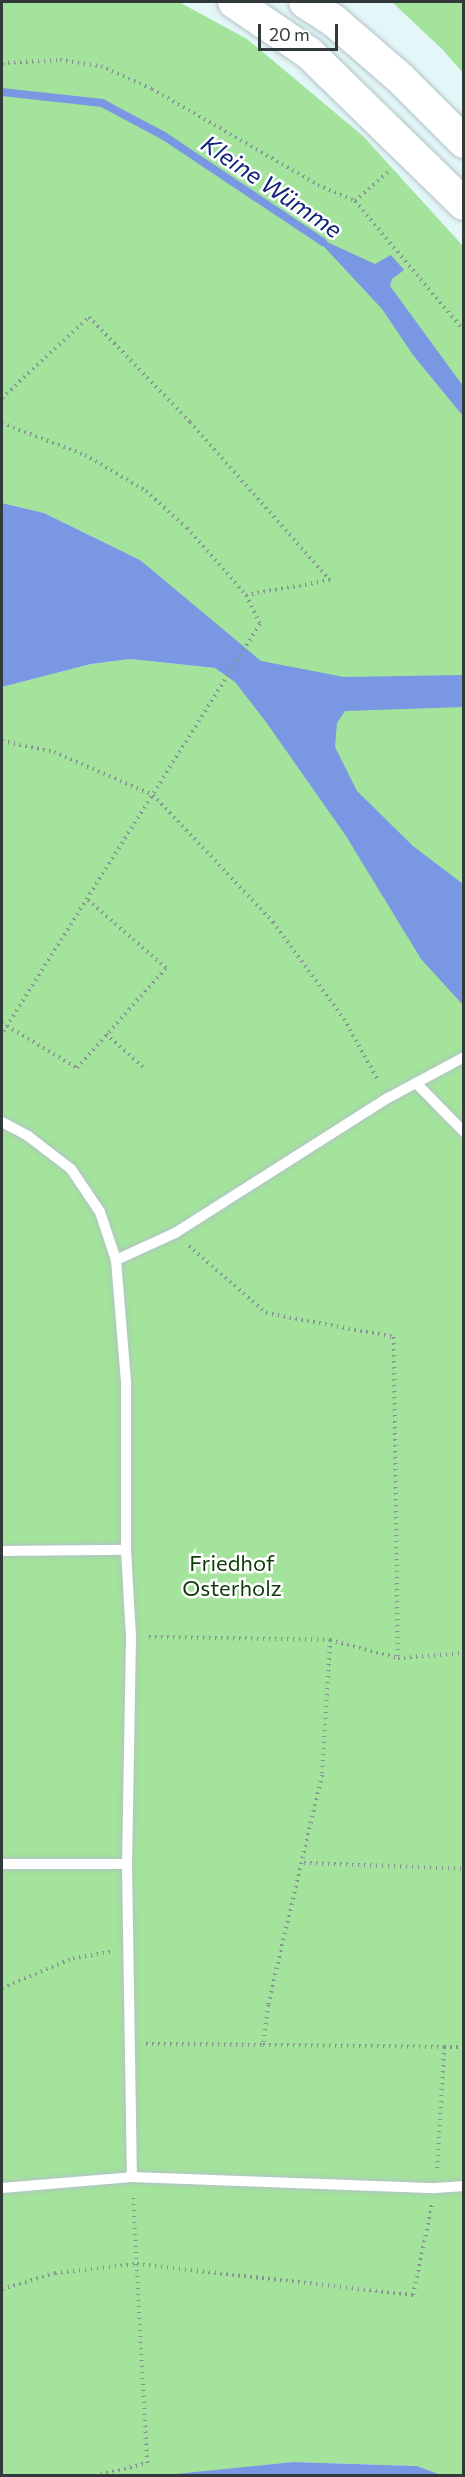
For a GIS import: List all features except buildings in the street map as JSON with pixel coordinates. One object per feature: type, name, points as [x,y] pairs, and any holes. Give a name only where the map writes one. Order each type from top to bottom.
[{"type":"main road","points":[[234,2],[309,53],[464,204]]},
{"type":"main road","points":[[305,2],[333,20],[401,79],[464,142]]},
{"type":"lane","points":[[116,1260],[175,1233],[388,1098],[464,1057]]},
{"type":"lane","points":[[416,1083],[464,1132]]},
{"type":"lane","points":[[2,1122],[28,1136],[71,1169],[100,1212],[116,1260],[126,1382],[126,1550],[131,1637],[127,1864],[132,2177]]},
{"type":"lane","points":[[2,1551],[126,1550]]},
{"type":"lane","points":[[2,1863],[127,1864]]},
{"type":"lane","points":[[2,2188],[132,2177],[436,2188],[464,2186]]},
{"type":"path","points":[[2,63],[60,60],[101,66],[152,89],[318,185],[355,201],[464,331]]},
{"type":"path","points":[[2,398],[89,317],[190,422],[330,580],[246,595]]},
{"type":"path","points":[[2,423],[85,455],[146,491],[187,528],[246,595],[260,624],[87,899],[4,1024],[2,1033]]},
{"type":"path","points":[[2,741],[54,752],[153,795],[273,922],[344,1019],[388,1098]]},
{"type":"path","points":[[4,1024],[77,1068],[166,968],[87,899]]},
{"type":"path","points":[[106,1034],[143,1067]]},
{"type":"path","points":[[175,1233],[266,1313],[394,1337],[398,1658]]},
{"type":"path","points":[[131,1637],[330,1640],[398,1658],[464,1653]]},
{"type":"path","points":[[263,2045],[268,2005],[304,1863],[322,1774],[330,1640]]},
{"type":"path","points":[[304,1863],[464,1869]]},
{"type":"path","points":[[2,1988],[72,1958],[128,1950]]},
{"type":"path","points":[[130,2044],[464,2047]]},
{"type":"path","points":[[2,2289],[55,2273],[137,2264],[414,2295],[436,2188],[444,2047]]},
{"type":"path","points":[[95,2475],[147,2463],[132,2177]]},
{"type":"green space","name":"Friedhof Osterholz","points":[[2,2],[179,2],[247,39],[363,136],[463,246],[463,2475],[441,2475],[417,2466],[293,2462],[166,2476],[2,2475],[2,687],[91,664],[130,659],[215,668],[140,560],[44,513],[2,503]]},
{"type":"green space","points":[[392,2],[463,2],[463,73],[443,50]]},
{"type":"water","points":[[314,236],[375,264],[391,255],[404,270],[392,279],[390,286],[463,386],[463,416],[413,355],[382,309]]},
{"type":"water","points":[[2,503],[44,513],[140,560],[261,661],[344,677],[463,675],[463,707],[345,711],[337,723],[335,747],[357,791],[413,846],[463,884],[463,1005],[421,959],[346,836],[266,722],[235,682],[215,668],[130,659],[91,664],[2,687]]},
{"type":"water","points":[[293,2462],[417,2466],[441,2475],[166,2475]]},
{"type":"waterway","name":"Kleine Wümme","points":[[2,92],[102,103],[164,136],[323,242]]}]
